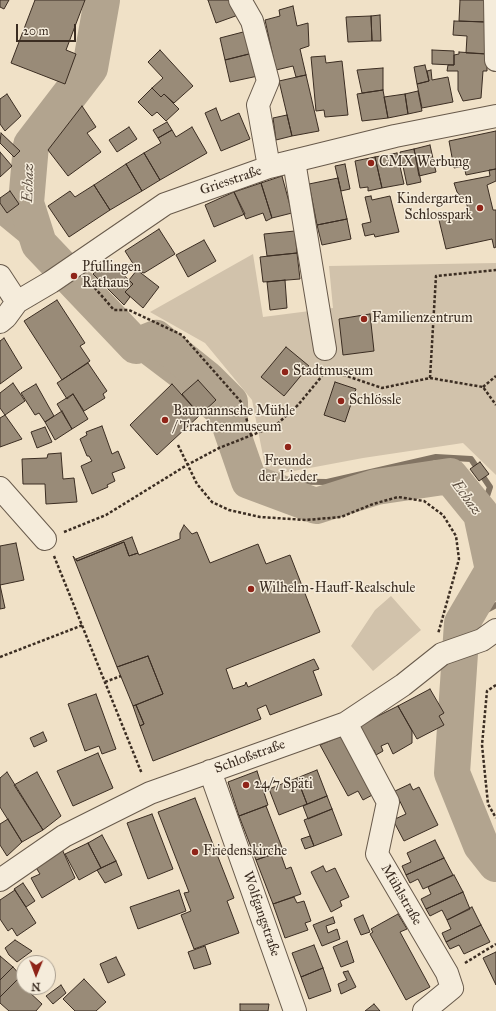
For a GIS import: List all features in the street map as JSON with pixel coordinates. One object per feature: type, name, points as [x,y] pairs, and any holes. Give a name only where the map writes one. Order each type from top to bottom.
[{"type":"street","points":[[240,0],[252,21],[268,81],[258,105],[269,167]]},
{"type":"street","points":[[495,0],[496,60]]},
{"type":"street","name":"Griesstraße","points":[[0,322],[17,302],[51,282],[165,204],[269,167],[395,136],[496,116]]},
{"type":"street","points":[[294,161],[307,228],[326,359]]},
{"type":"street","points":[[0,276],[17,302]]},
{"type":"street","points":[[0,488],[45,539]]},
{"type":"street","name":"Schloßstraße","points":[[0,880],[64,836],[150,793],[346,723],[403,685],[439,657],[489,635]]},
{"type":"street","name":"Mühlstraße","points":[[346,723],[388,802],[377,854],[447,973],[452,988],[424,1011]]},
{"type":"street","name":"Wolfgangstraße","points":[[210,771],[295,1011]]},
{"type":"path","points":[[75,265],[114,310],[129,310],[182,335],[242,403],[252,435]]},
{"type":"path","points":[[430,378],[436,276],[496,270]]},
{"type":"path","points":[[45,539],[106,515],[187,465],[219,448],[275,426],[298,405],[326,359],[382,388],[430,378],[483,386],[496,376]]},
{"type":"path","points":[[483,386],[496,406]]},
{"type":"path","points":[[178,445],[197,484],[212,502],[229,510],[260,517],[306,520],[341,517],[373,504],[398,497],[424,501],[443,515],[456,536],[459,559],[433,652],[439,657]]},
{"type":"path","points":[[58,566],[150,793]]},
{"type":"path","points":[[0,657],[82,625]]},
{"type":"path","points":[[105,682],[121,676]]},
{"type":"path","points":[[496,685],[487,691],[482,744],[488,804],[496,818]]},
{"type":"path","points":[[447,973],[496,944]]},
{"type":"shaded area","points":[[253,254],[263,317],[333,308],[329,266],[496,263],[496,475],[463,443],[363,458],[267,476],[252,400],[205,343],[150,312]]},
{"type":"shaded area","points":[[391,596],[421,630],[373,671],[351,646],[375,610]]},
{"type":"building","points":[[0,0],[9,0],[4,9],[0,7]]},
{"type":"building","points":[[35,0],[85,0],[66,50],[76,54],[65,84],[11,63]]},
{"type":"building","points":[[208,0],[236,0],[241,14],[216,23]]},
{"type":"building","points":[[460,0],[487,0],[486,22],[459,21]]},
{"type":"building","points":[[293,6],[297,26],[308,23],[309,46],[300,49],[306,75],[296,77],[293,66],[276,70],[265,20],[280,16],[279,10]]},
{"type":"building","points":[[380,15],[381,41],[372,41],[371,16]]},
{"type":"building","points":[[371,16],[372,41],[348,42],[346,17]]},
{"type":"building","points":[[454,21],[486,22],[487,54],[466,53],[467,36],[453,35]]},
{"type":"building","points":[[247,31],[253,53],[225,60],[220,38]]},
{"type":"building","points":[[160,50],[193,86],[174,103],[164,94],[161,97],[152,88],[163,78],[148,62]]},
{"type":"building","points":[[432,50],[454,51],[454,65],[432,64]]},
{"type":"building","points":[[459,52],[487,54],[487,71],[483,71],[481,98],[463,101],[458,90],[458,71],[447,71],[448,65],[454,65],[454,55],[459,54]]},
{"type":"building","points":[[253,53],[258,76],[230,82],[225,60]]},
{"type":"building","points":[[325,56],[326,63],[342,61],[348,115],[325,117],[324,110],[316,111],[311,57]]},
{"type":"building","points":[[425,65],[429,81],[417,84],[414,67]]},
{"type":"building","points":[[383,68],[383,90],[362,93],[357,70]]},
{"type":"building","points":[[431,70],[432,80],[448,77],[453,102],[422,108],[417,84],[429,81],[427,71]]},
{"type":"building","points":[[306,75],[319,131],[292,136],[279,81]]},
{"type":"building","points":[[152,88],[161,97],[164,94],[179,109],[166,121],[157,112],[152,116],[138,102]]},
{"type":"building","points":[[383,90],[388,118],[362,121],[357,94]]},
{"type":"building","points":[[418,91],[422,111],[408,114],[405,94]]},
{"type":"building","points":[[7,94],[21,116],[5,131],[0,124],[0,99]]},
{"type":"building","points":[[405,94],[408,114],[388,118],[384,97]]},
{"type":"building","points":[[82,106],[96,127],[87,133],[101,152],[68,176],[48,150]]},
{"type":"building","points":[[216,108],[221,121],[239,113],[250,139],[221,151],[205,113]]},
{"type":"building","points":[[287,115],[292,136],[276,140],[273,118]]},
{"type":"building","points":[[167,122],[172,130],[158,138],[153,130]]},
{"type":"building","points":[[129,127],[137,139],[117,152],[109,140]]},
{"type":"building","points":[[192,127],[207,153],[160,180],[144,153],[161,143],[158,138],[172,130],[176,137]]},
{"type":"building","points":[[496,131],[496,169],[466,175],[464,166],[454,168],[449,141]]},
{"type":"building","points":[[1,133],[20,151],[14,157],[0,143]]},
{"type":"building","points":[[430,145],[436,172],[419,176],[414,149]]},
{"type":"building","points":[[414,149],[421,182],[407,185],[400,152]]},
{"type":"building","points":[[0,152],[12,166],[0,177]]},
{"type":"building","points":[[144,153],[160,180],[142,191],[126,164]]},
{"type":"building","points":[[397,153],[404,184],[382,188],[375,157]]},
{"type":"building","points":[[375,157],[382,188],[368,191],[368,187],[360,188],[355,161]]},
{"type":"building","points":[[126,164],[142,191],[110,210],[94,185]]},
{"type":"building","points":[[345,164],[350,189],[341,191],[335,166]]},
{"type":"building","name":"Kindergarten Schlosspark","points":[[496,169],[496,181],[487,185],[493,210],[496,210],[496,247],[494,248],[492,239],[446,249],[439,220],[469,214],[467,205],[457,192],[454,183],[490,176],[489,170]]},
{"type":"building","points":[[282,176],[292,213],[272,218],[261,183]]},
{"type":"building","points":[[338,178],[347,219],[317,225],[309,184]]},
{"type":"building","points":[[261,183],[272,218],[266,221],[263,213],[246,219],[234,192]]},
{"type":"building","points":[[94,185],[110,210],[69,237],[48,206],[70,191],[75,197]]},
{"type":"building","points":[[10,191],[19,204],[7,213],[0,203],[0,198]]},
{"type":"building","points":[[234,192],[245,214],[214,227],[205,205]]},
{"type":"building","points":[[371,196],[372,200],[390,196],[399,232],[375,237],[374,234],[365,236],[362,224],[371,222],[365,197]]},
{"type":"building","points":[[347,219],[351,239],[322,245],[317,225]]},
{"type":"building","points":[[159,229],[175,254],[144,273],[137,270],[125,251]]},
{"type":"building","points":[[295,231],[297,253],[267,256],[264,234]]},
{"type":"building","points":[[204,240],[216,261],[188,277],[176,255]]},
{"type":"building","points":[[297,253],[300,279],[263,282],[260,257]]},
{"type":"building","points":[[108,260],[133,284],[125,292],[130,297],[124,305],[93,274]]},
{"type":"building","points":[[137,270],[159,287],[143,308],[125,292],[133,284],[129,280]]},
{"type":"building","points":[[285,280],[287,308],[270,310],[267,282]]},
{"type":"building","points":[[57,300],[85,343],[80,346],[90,361],[62,380],[24,321]]},
{"type":"building","points":[[370,314],[374,351],[343,355],[339,319]]},
{"type":"building","points":[[4,338],[22,368],[0,384],[0,341]]},
{"type":"building","name":"Stadtmuseum","points":[[286,347],[309,366],[284,396],[261,377]]},
{"type":"building","points":[[88,363],[107,391],[103,394],[105,398],[84,411],[73,394],[67,399],[57,383]]},
{"type":"building","points":[[198,380],[216,400],[200,415],[182,394]]},
{"type":"building","name":"Schlössle","points":[[335,382],[356,389],[345,422],[324,415]]},
{"type":"building","points":[[13,383],[25,401],[5,415],[0,408],[0,393]]},
{"type":"building","points":[[36,384],[54,416],[45,422],[39,413],[35,415],[21,393]]},
{"type":"building","name":"Baumannsche Mühle / Trachtenmuseum","points":[[172,384],[200,415],[157,455],[130,425]]},
{"type":"building","points":[[73,394],[88,419],[72,429],[57,404]]},
{"type":"building","points":[[62,411],[72,429],[55,440],[45,422]]},
{"type":"building","points":[[5,415],[22,439],[0,447],[0,418]]},
{"type":"building","points":[[102,426],[112,454],[118,451],[125,468],[112,473],[115,481],[107,485],[108,487],[92,494],[81,466],[92,461],[89,456],[87,456],[80,439],[87,435],[86,432]]},
{"type":"building","points":[[45,427],[52,442],[37,448],[31,432]]},
{"type":"building","points":[[61,453],[63,479],[74,478],[77,502],[46,504],[45,484],[23,484],[22,459],[47,458],[48,454]]},
{"type":"building","points":[[480,462],[489,474],[479,481],[470,469]]},
{"type":"building","points":[[184,525],[192,534],[197,532],[210,563],[258,544],[266,564],[290,555],[320,632],[226,669],[233,689],[245,685],[246,682],[248,687],[314,659],[319,669],[313,671],[322,695],[270,715],[266,705],[257,709],[261,719],[153,761],[140,726],[144,724],[136,705],[163,694],[148,656],[117,667],[73,556],[77,561],[124,542],[129,556],[138,553],[139,555],[180,539],[180,533]]},
{"type":"building","points":[[132,537],[138,553],[129,556],[124,542],[77,561],[76,559]]},
{"type":"building","points":[[16,543],[24,580],[0,585],[0,546]]},
{"type":"building","points":[[0,585],[5,608],[0,609]]},
{"type":"building","points":[[148,656],[163,694],[133,706],[117,667]]},
{"type":"building","points":[[430,689],[444,713],[439,716],[444,725],[417,739],[398,706]]},
{"type":"building","points":[[96,694],[116,749],[102,754],[99,746],[85,751],[68,704]]},
{"type":"building","points":[[136,705],[144,724],[140,726],[133,706]]},
{"type":"building","points":[[398,706],[412,731],[412,743],[393,754],[388,743],[381,746],[383,751],[376,755],[374,750],[369,752],[356,727]]},
{"type":"building","points":[[43,732],[47,741],[34,747],[30,738]]},
{"type":"building","points":[[344,735],[376,793],[363,800],[358,791],[348,796],[320,745]]},
{"type":"building","points":[[98,753],[113,788],[73,806],[57,771]]},
{"type":"building","points":[[317,770],[327,796],[307,804],[297,778]]},
{"type":"building","points":[[257,771],[268,805],[239,816],[228,782]]},
{"type":"building","points":[[7,772],[43,830],[22,842],[0,807],[0,778]]},
{"type":"building","points":[[37,772],[61,816],[43,830],[14,785]]},
{"type":"building","points":[[297,778],[307,804],[279,815],[269,789]]},
{"type":"building","points":[[410,784],[413,790],[419,787],[438,825],[404,841],[393,820],[406,814],[395,791]]},
{"type":"building","points":[[327,796],[332,809],[308,819],[303,806]]},
{"type":"building","name":"Friedenskirche","points":[[195,798],[234,898],[227,901],[239,933],[194,949],[181,915],[191,911],[184,893],[189,892],[158,812]]},
{"type":"building","points":[[266,806],[283,850],[256,860],[239,816]]},
{"type":"building","points":[[332,809],[342,835],[314,846],[304,820]]},
{"type":"building","points":[[152,814],[173,869],[148,879],[127,823]]},
{"type":"building","points":[[8,819],[22,842],[7,856],[0,845],[0,824]]},
{"type":"building","points":[[102,835],[116,861],[101,868],[88,843]]},
{"type":"building","points":[[310,836],[314,846],[305,849],[301,839]]},
{"type":"building","points":[[435,840],[444,858],[406,875],[402,866],[411,862],[407,853]]},
{"type":"building","points":[[88,843],[101,868],[79,880],[65,854]]},
{"type":"building","points":[[62,849],[75,878],[42,898],[31,878],[40,874],[35,866]]},
{"type":"building","points":[[280,852],[286,869],[291,867],[301,894],[273,904],[256,860]]},
{"type":"building","points":[[444,858],[453,875],[423,889],[418,879],[410,883],[406,875]]},
{"type":"building","points":[[116,861],[122,875],[105,883],[97,870]]},
{"type":"building","points":[[323,866],[326,872],[335,868],[349,897],[340,901],[342,906],[331,912],[311,872]]},
{"type":"building","points":[[454,875],[463,892],[426,909],[421,899],[431,894],[428,887]]},
{"type":"building","points":[[23,883],[35,901],[26,907],[14,889]]},
{"type":"building","points":[[15,890],[36,923],[17,936],[12,928],[8,931],[0,919],[0,900]]},
{"type":"building","points":[[179,890],[186,911],[138,929],[130,907]]},
{"type":"building","points":[[463,892],[470,909],[447,920],[442,910],[430,916],[426,909]]},
{"type":"building","points":[[294,897],[297,903],[304,901],[311,921],[305,923],[308,930],[285,938],[273,904]]},
{"type":"building","points":[[472,907],[481,925],[446,942],[442,933],[451,929],[447,920]]},
{"type":"building","points":[[398,914],[407,929],[400,932],[430,987],[406,1000],[370,934],[373,932],[371,929]]},
{"type":"building","points":[[363,915],[370,932],[361,935],[354,919]]},
{"type":"building","points":[[333,917],[335,923],[326,926],[328,933],[337,929],[340,939],[322,946],[313,925]]},
{"type":"building","points":[[481,925],[490,942],[464,954],[459,945],[450,949],[446,942]]},
{"type":"building","points":[[15,940],[32,951],[27,955],[16,955],[16,961],[9,955],[5,948]]},
{"type":"building","points":[[347,941],[354,962],[341,967],[333,947]]},
{"type":"building","points":[[314,945],[323,968],[301,977],[292,953]]},
{"type":"building","points":[[205,946],[211,964],[194,969],[188,952]]},
{"type":"building","points":[[496,952],[496,985],[483,958]]},
{"type":"building","points":[[0,956],[13,967],[0,980]]},
{"type":"building","points":[[116,957],[125,975],[108,983],[100,964]]},
{"type":"building","points":[[13,967],[16,970],[16,981],[0,997],[0,980]]},
{"type":"building","points":[[323,968],[331,991],[309,999],[301,977]]},
{"type":"building","points":[[348,971],[356,987],[341,994],[338,984],[347,980],[343,972]]},
{"type":"building","points":[[84,979],[106,1002],[96,1011],[75,1011],[63,999]]},
{"type":"building","points":[[16,981],[16,995],[32,995],[42,1004],[36,1011],[9,1011],[0,1003],[0,997]]},
{"type":"building","points":[[61,985],[66,993],[53,1004],[46,996],[56,995],[56,989]]},
{"type":"building","points":[[240,1004],[269,1004],[268,1011],[240,1011]]},
{"type":"building","points":[[374,1004],[380,1011],[365,1011]]},
{"type":"waterway","name":"Echaz","points":[[102,0],[90,68],[31,145],[26,203],[39,244],[136,346],[156,338],[207,379],[230,402],[230,426],[249,481],[316,506],[376,487],[450,476],[481,514],[493,570],[462,623],[452,773],[481,845],[496,864]]},
{"type":"waterway","points":[[0,212],[39,244]]},
{"type":"waterway","name":"Echaz","points":[[136,346],[190,387]]},
{"type":"waterway","name":"Echaz","points":[[208,407],[230,426]]},
{"type":"waterway","points":[[249,481],[327,482],[436,457],[471,459],[490,487],[481,514]]},
{"type":"waterway","points":[[462,623],[496,605]]},
{"type":"place","name":"CMX Werbung","points":[[371,163]]},
{"type":"place","name":"Kindergarten Schlosspark","points":[[480,208]]},
{"type":"place","name":"Pfullingen Rathaus","points":[[74,276]]},
{"type":"place","name":"Familienzentrum","points":[[364,319]]},
{"type":"place","name":"Stadtmuseum","points":[[285,372]]},
{"type":"place","name":"Schlössle","points":[[341,401]]},
{"type":"place","name":"Baumannsche Mühle / Trachtenmuseum","points":[[165,420]]},
{"type":"place","name":"Freunde der Lieder","points":[[288,447]]},
{"type":"place","name":"Wilhelm-Hauff-Realschule","points":[[251,589]]},
{"type":"place","name":"24/7 Späti","points":[[246,785]]},
{"type":"place","name":"Friedenskirche","points":[[195,852]]}]
